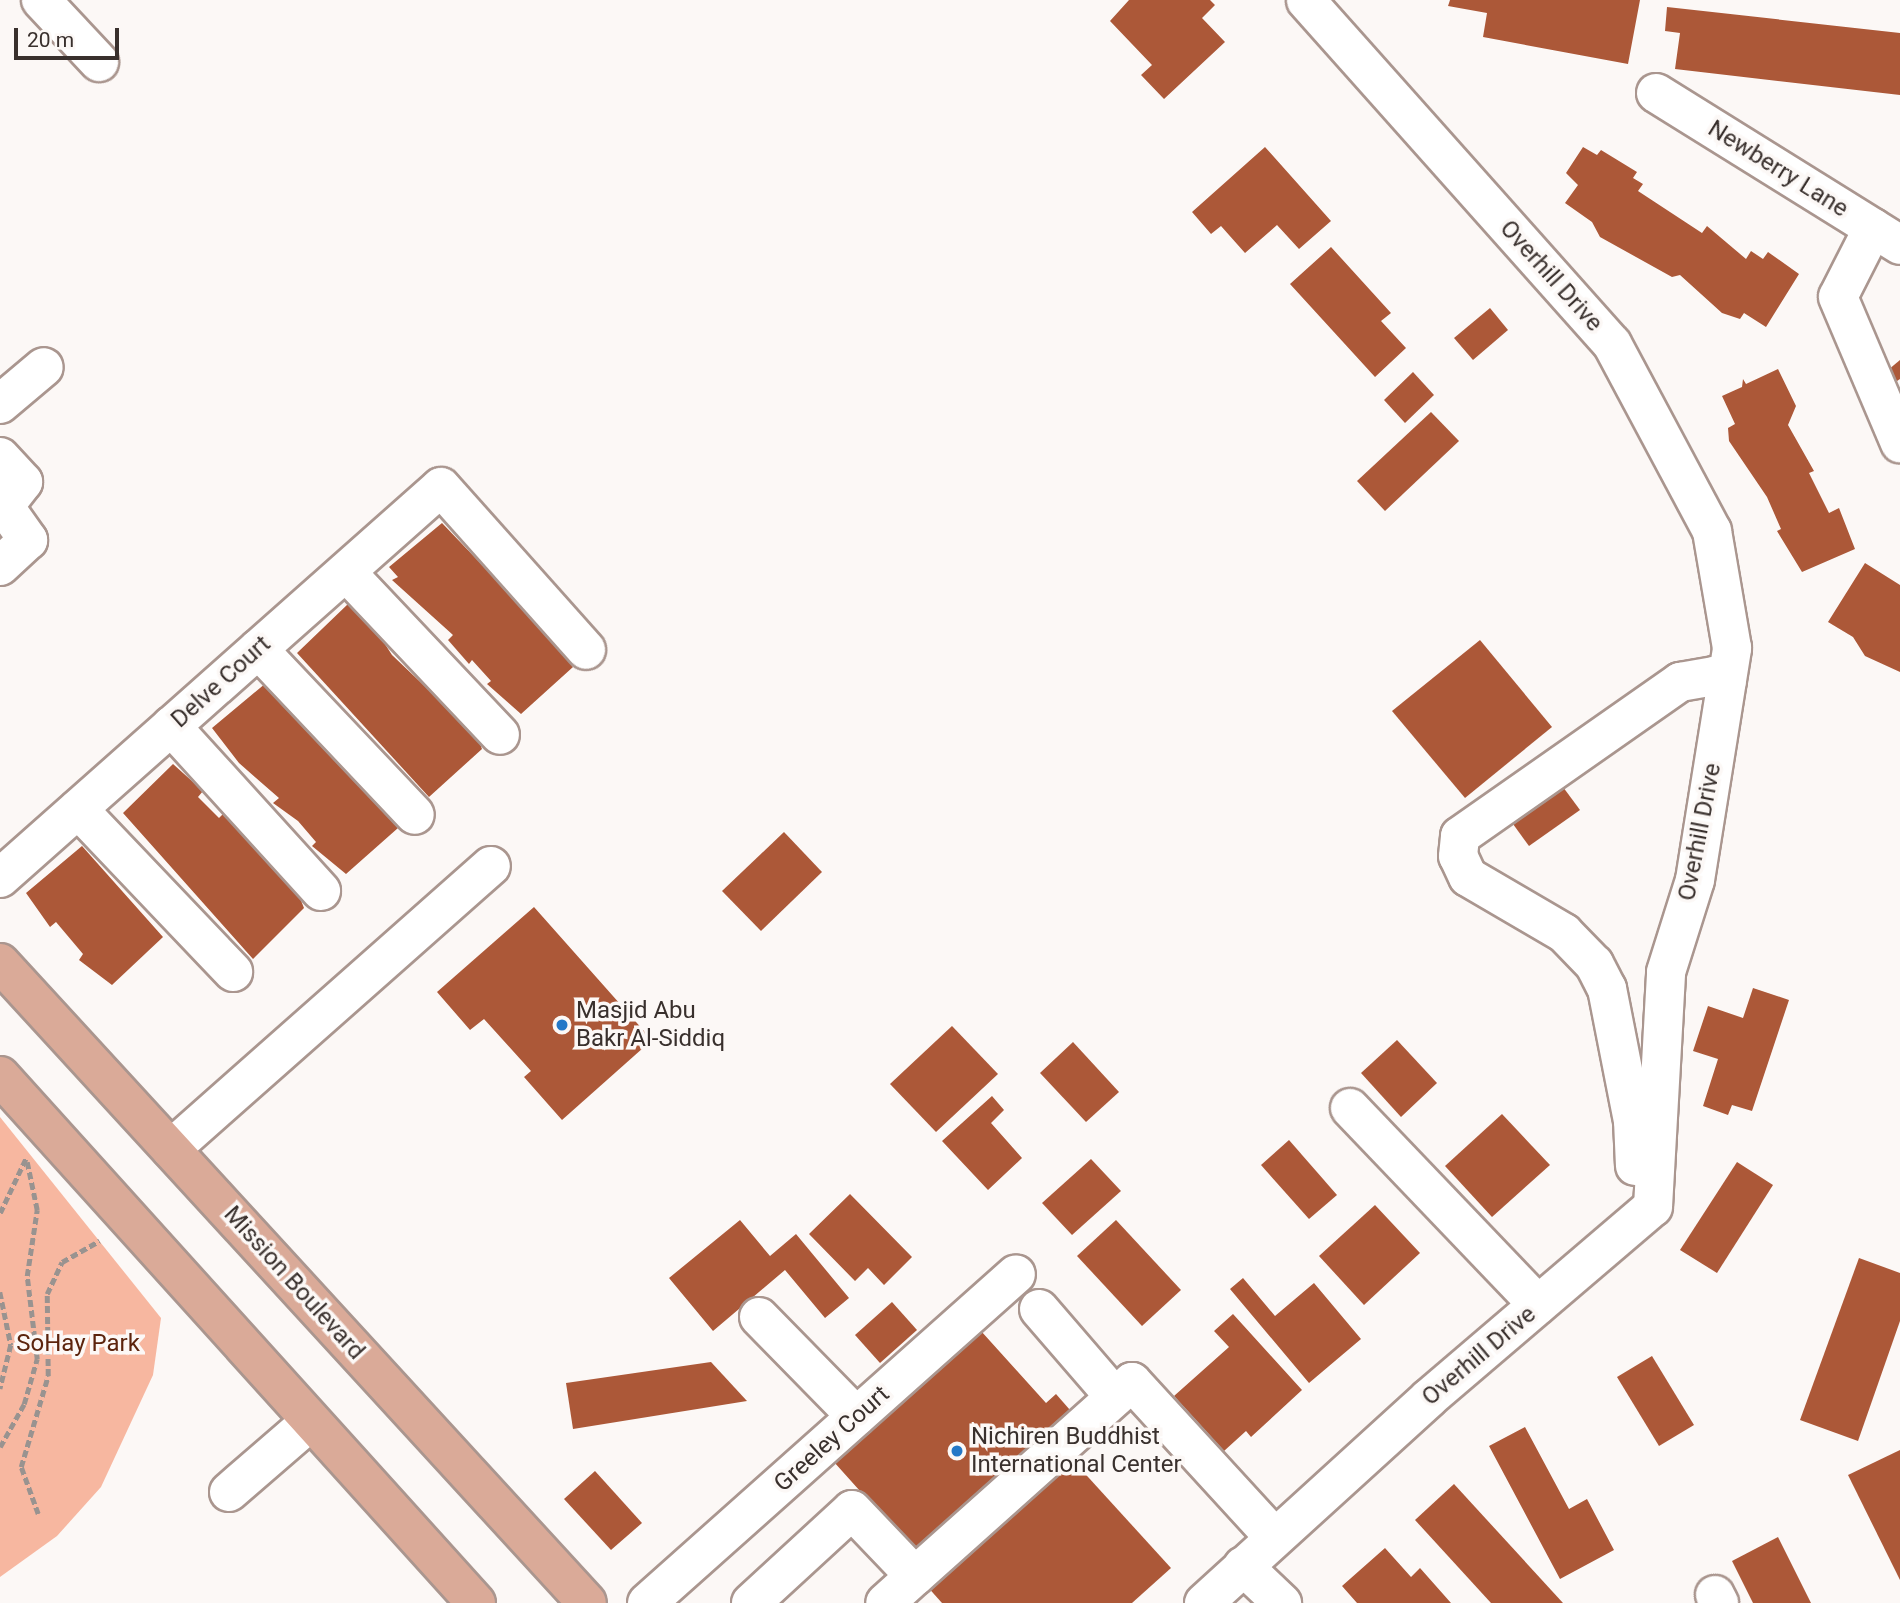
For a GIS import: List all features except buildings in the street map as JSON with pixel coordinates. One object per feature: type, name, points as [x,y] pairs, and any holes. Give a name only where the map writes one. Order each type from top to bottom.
[{"type":"main road","name":"Mission Boulevard","points":[[0,963],[587,1603]]},
{"type":"main road","points":[[0,1076],[476,1603]]},
{"type":"street","points":[[41,0],[99,62]]},
{"type":"street","name":"Overhill Drive","points":[[1204,1603],[1274,1537],[1538,1305],[1653,1208],[1666,972],[1695,880],[1732,648],[1712,531],[1612,344],[1306,0]]},
{"type":"street","name":"Newberry Lane","points":[[1656,93],[1886,237]]},
{"type":"street","points":[[1886,237],[1838,297],[1900,443]]},
{"type":"street","points":[[0,404],[44,367]]},
{"type":"street","points":[[0,457],[23,482],[4,506],[28,540],[0,566]]},
{"type":"street","name":"Delve Court","points":[[0,878],[441,487],[586,649]]},
{"type":"street","points":[[346,572],[500,735]]},
{"type":"street","points":[[258,649],[415,815]]},
{"type":"street","points":[[1638,1221],[1633,1121],[1607,989],[1564,933],[1468,877],[1458,856],[1461,836],[1681,682],[1714,676],[1727,682]]},
{"type":"street","points":[[171,726],[321,891]]},
{"type":"street","points":[[78,809],[233,972]]},
{"type":"street","points":[[171,1149],[491,866]]},
{"type":"street","points":[[1350,1108],[1538,1305]]},
{"type":"street","name":"Greeley Court","points":[[647,1603],[1016,1274]]},
{"type":"street","points":[[1039,1310],[1115,1397]]},
{"type":"street","points":[[760,1317],[856,1416]]},
{"type":"street","points":[[885,1603],[1132,1381],[1274,1537]]},
{"type":"street","points":[[229,1492],[311,1421]]},
{"type":"street","points":[[751,1603],[852,1510],[915,1576]]},
{"type":"street","points":[[1243,1566],[1282,1603]]},
{"type":"path","points":[[0,1213],[26,1158],[37,1210],[27,1276],[37,1359],[24,1404],[0,1447]]},
{"type":"path","points":[[38,1514],[21,1466],[48,1376],[47,1294],[62,1262],[102,1240]]},
{"type":"path","points":[[0,1292],[11,1345],[0,1389]]},
{"type":"green space","name":"SoHay Park","points":[[0,1117],[161,1318],[153,1375],[101,1487],[57,1536],[0,1577]]},
{"type":"place","name":"Masjid Abu Bakr Al-Siddiq","points":[[562,1025]]},
{"type":"place","name":"Nichiren Buddhist International Center","points":[[957,1451]]}]
